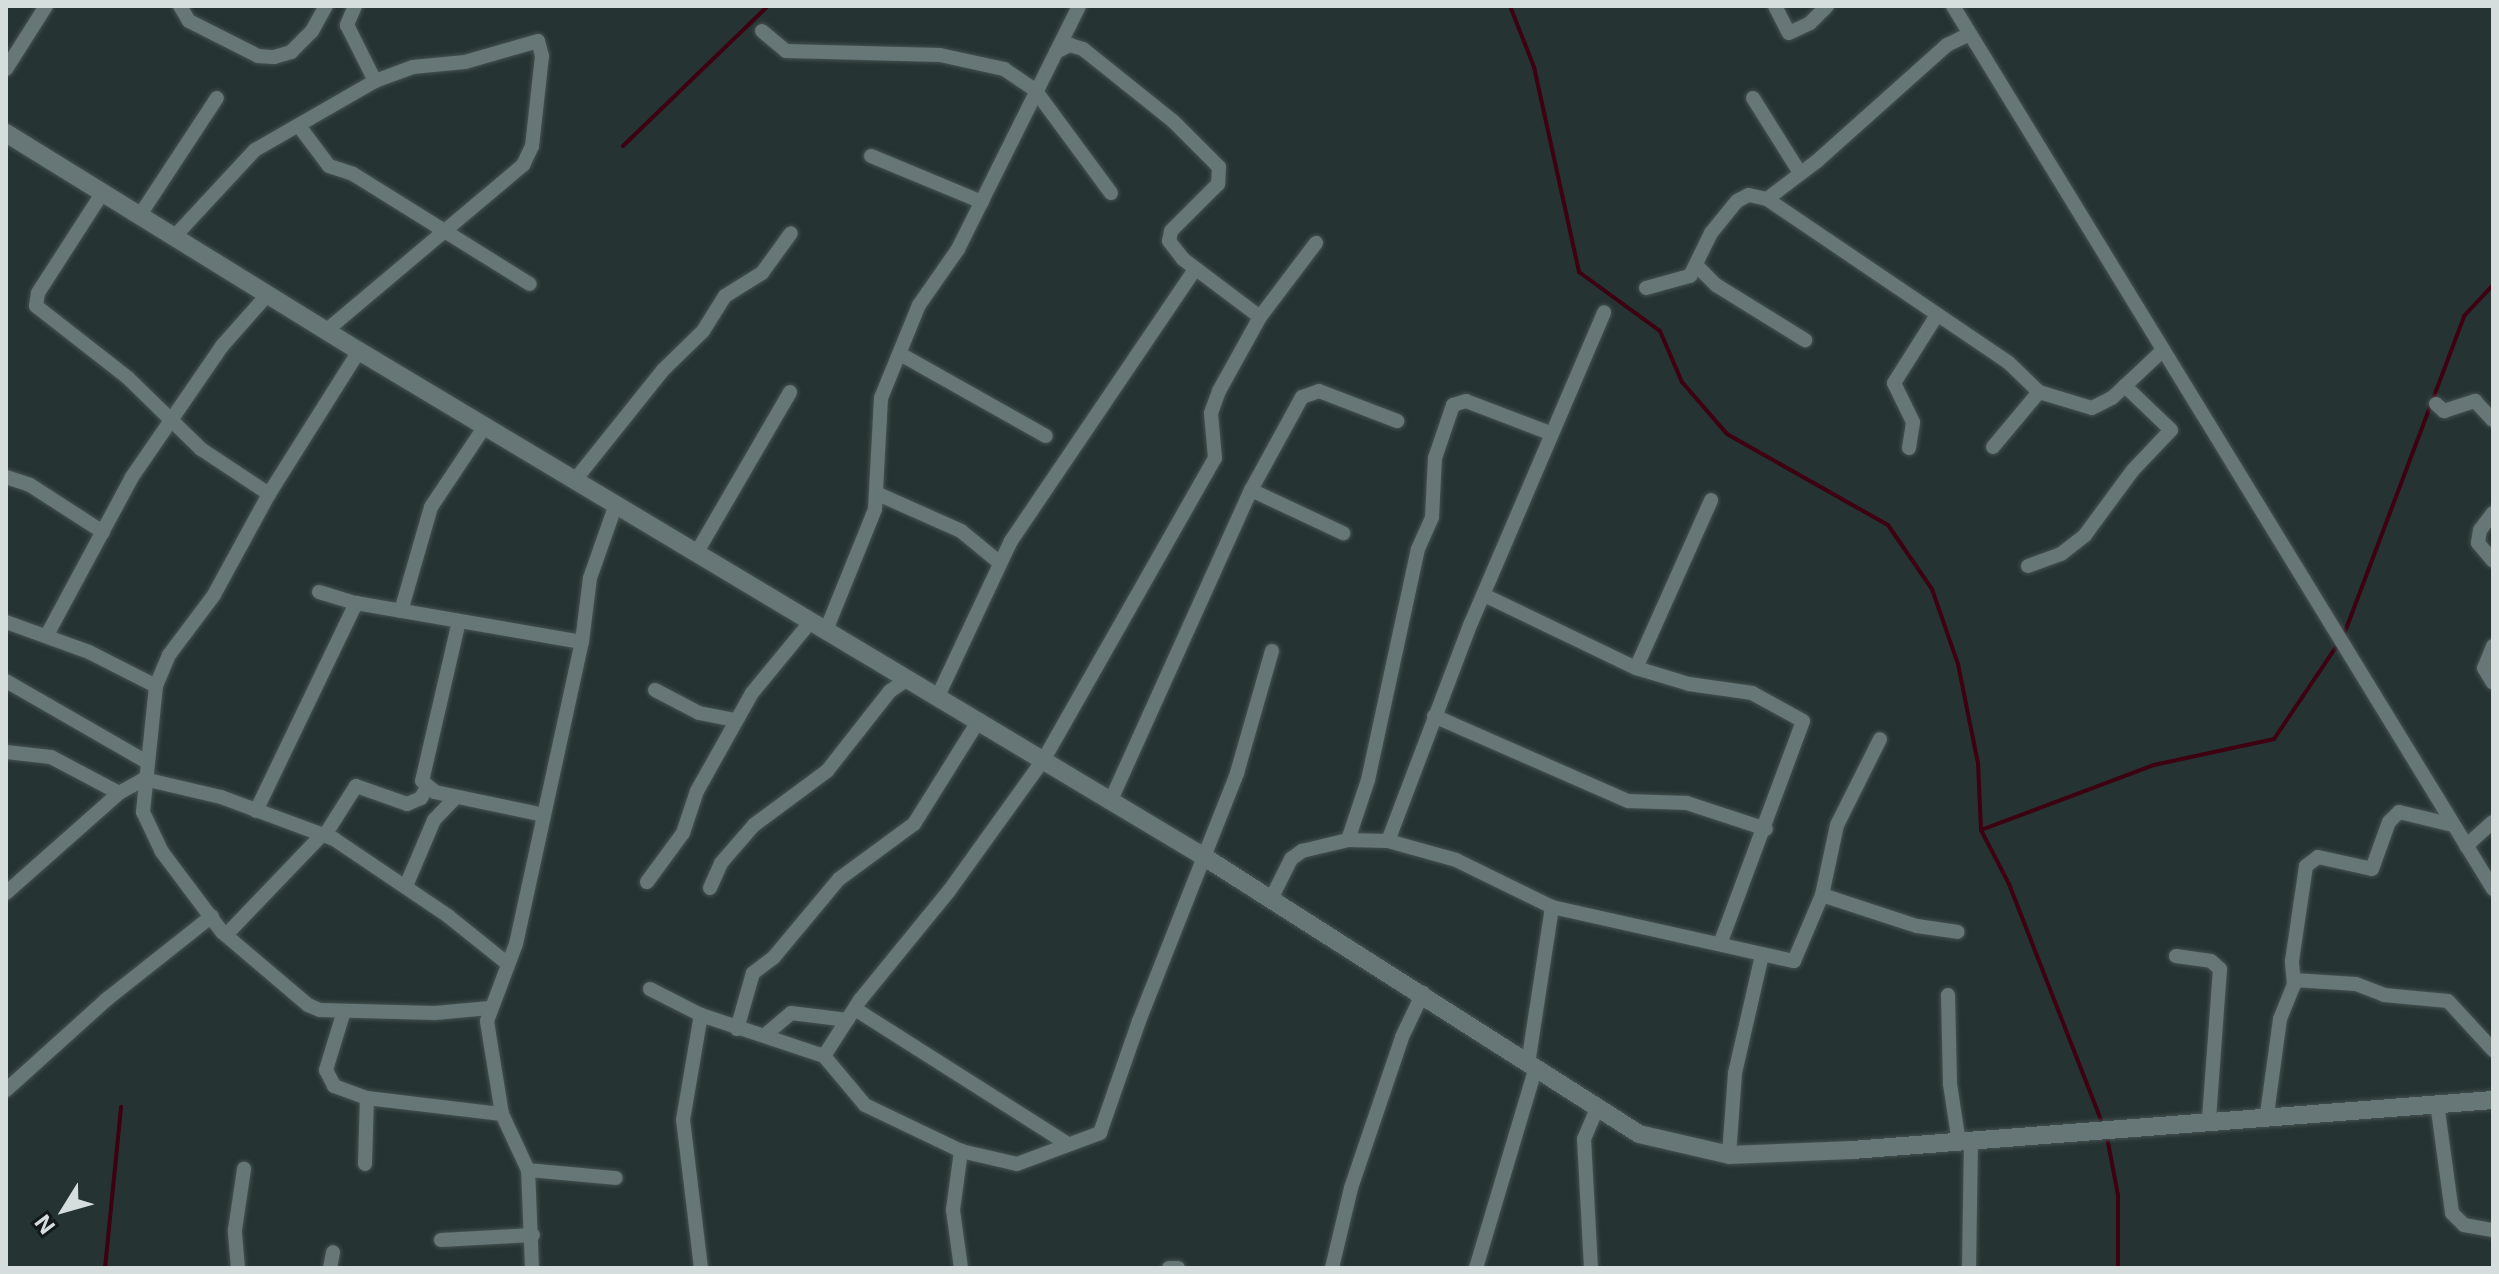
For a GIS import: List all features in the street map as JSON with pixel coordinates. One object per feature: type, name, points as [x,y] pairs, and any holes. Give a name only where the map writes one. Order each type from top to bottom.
[{"type":"main road","points":[[6,133],[359,351],[820,624],[1206,858],[1423,993],[1596,1111],[1666,1144],[1729,1155],[2060,1136],[2123,1126],[2267,1114],[2493,1100]]},
{"type":"street","points":[[6,69],[46,6]]},
{"type":"street","points":[[180,6],[189,21],[258,56],[274,57],[291,52],[312,31],[326,6]]},
{"type":"street","points":[[647,882],[683,833],[697,791],[735,720],[764,675],[820,624],[878,494],[878,413],[919,305],[958,249],[1079,6]]},
{"type":"street","points":[[1775,6],[1789,33],[1810,23],[1827,6]]},
{"type":"street","points":[[1953,6],[2493,889]]},
{"type":"street","points":[[349,7],[347,25],[375,81]]},
{"type":"street","points":[[762,31],[786,51],[956,57],[1004,69],[1035,90],[1111,193]]},
{"type":"street","points":[[1767,199],[1947,45],[1970,34]]},
{"type":"street","points":[[175,236],[255,150],[375,81],[413,67],[465,62],[538,41],[542,56],[532,146],[523,165],[326,331]]},
{"type":"street","points":[[1055,52],[1070,45],[1083,49],[1173,121],[1219,167],[1218,184],[1169,235],[1172,246],[1195,269],[1260,317]]},
{"type":"street","points":[[140,215],[217,98]]},
{"type":"street","points":[[1753,98],[1800,173]]},
{"type":"street","points":[[299,126],[329,166],[353,174],[530,284]]},
{"type":"street","points":[[871,156],[906,175],[982,202]]},
{"type":"street","points":[[103,192],[38,293],[36,306],[174,420],[212,458],[269,494]]},
{"type":"street","points":[[1646,288],[1679,281],[1697,266],[1711,233],[1737,201],[1749,195],[1767,199],[2009,363],[2039,392],[2092,408],[2125,386],[2162,351]]},
{"type":"street","points":[[575,480],[663,370],[703,331],[725,296],[762,273],[791,233]]},
{"type":"street","points":[[824,1056],[851,1015],[949,891],[1044,759],[1215,458],[1213,403],[1260,317],[1316,243]]},
{"type":"street","points":[[1697,266],[1716,285],[1805,340]]},
{"type":"street","points":[[938,696],[1000,563],[1118,376],[1195,269]]},
{"type":"street","points":[[47,635],[132,477],[222,346],[268,294]]},
{"type":"street","points":[[1388,841],[1434,716],[1550,433],[1604,312]]},
{"type":"street","points":[[1909,448],[1913,422],[1894,383],[1937,315]]},
{"type":"street","points":[[359,351],[269,494],[214,595],[169,655],[156,686],[143,812],[158,845],[226,935],[308,1005],[344,1011],[490,1008]]},
{"type":"street","points":[[902,355],[1046,436]]},
{"type":"street","points":[[2028,566],[2061,554],[2085,535],[2133,470],[2171,430],[2125,386]]},
{"type":"street","points":[[697,552],[790,392]]},
{"type":"street","points":[[1111,800],[1251,490],[1309,392],[1397,421]]},
{"type":"street","points":[[1993,447],[2039,392]]},
{"type":"street","points":[[1348,840],[1368,780],[1418,549],[1432,517],[1435,458],[1453,405],[1466,401],[1550,433]]},
{"type":"street","points":[[2436,404],[2444,411],[2475,401],[2493,420]]},
{"type":"street","points":[[401,611],[431,507],[485,426]]},
{"type":"street","points":[[6,477],[30,485],[103,532]]},
{"type":"street","points":[[1251,490],[1343,533]]},
{"type":"street","points":[[878,494],[961,531],[1000,563]]},
{"type":"street","points":[[1636,668],[1711,500]]},
{"type":"street","points":[[532,1268],[528,1170],[502,1114],[491,1060],[490,1008],[508,964],[544,815],[582,642],[595,557],[616,504]]},
{"type":"street","points":[[2493,513],[2480,530],[2478,543],[2493,561]]},
{"type":"street","points":[[319,592],[356,603],[582,642]]},
{"type":"street","points":[[1484,595],[1636,668],[1752,693],[1803,721],[1766,829],[1721,941]]},
{"type":"street","points":[[256,811],[356,603]]},
{"type":"street","points":[[434,820],[431,790],[422,773],[459,621]]},
{"type":"street","points":[[6,622],[47,635],[156,686]]},
{"type":"street","points":[[2493,646],[2484,668],[2493,683]]},
{"type":"street","points":[[650,989],[737,1029],[765,1035],[824,1056],[865,1105],[961,1151],[1017,1164],[1100,1133],[1139,1021],[1206,858],[1272,651]]},
{"type":"street","points":[[710,888],[721,863],[754,825],[827,771],[890,691],[909,678]]},
{"type":"street","points":[[6,681],[147,762]]},
{"type":"street","points":[[655,690],[699,713],[735,720]]},
{"type":"street","points":[[1434,716],[1628,801],[1687,803],[1766,829]]},
{"type":"street","points":[[737,1029],[753,973],[774,957],[839,879],[914,824],[979,720]]},
{"type":"street","points":[[1271,899],[1291,859],[1302,851],[1348,840],[1388,841],[1456,860],[1552,907],[1721,941],[1788,962],[1799,956],[1822,895],[1837,825],[1880,739]]},
{"type":"street","points":[[6,752],[51,757],[119,793]]},
{"type":"street","points":[[6,893],[119,793],[144,779],[221,797],[324,835],[406,886],[508,964]]},
{"type":"street","points":[[226,935],[324,835],[356,786],[407,804],[431,790]]},
{"type":"street","points":[[431,790],[544,815]]},
{"type":"street","points":[[406,886],[434,820],[456,797]]},
{"type":"street","points":[[2267,1114],[2280,1019],[2294,980],[2292,961],[2309,861],[2318,857],[2372,869],[2393,815],[2399,812],[2453,825]]},
{"type":"street","points":[[2466,846],[2493,822]]},
{"type":"street","points":[[1822,895],[1917,926],[1958,932]]},
{"type":"street","points":[[1476,1268],[1532,1067],[1552,907]]},
{"type":"street","points":[[6,1090],[106,1000],[212,916]]},
{"type":"street","points":[[1729,1155],[1735,1073],[1762,955]]},
{"type":"street","points":[[2176,956],[2211,961],[2220,969],[2209,1120]]},
{"type":"street","points":[[2294,980],[2356,984],[2384,995],[2448,1001],[2493,1050]]},
{"type":"street","points":[[1332,1268],[1351,1188],[1402,1037],[1423,993]]},
{"type":"street","points":[[1948,995],[1950,1084],[1965,1142],[1969,1268]]},
{"type":"street","points":[[344,1011],[326,1070],[334,1086],[367,1098],[502,1114]]},
{"type":"street","points":[[765,1035],[791,1013],[851,1015],[1068,1144]]},
{"type":"street","points":[[701,1015],[683,1120],[701,1268]]},
{"type":"street","points":[[365,1164],[367,1098]]},
{"type":"street","points":[[2437,1103],[2452,1213],[2464,1225],[2493,1230]]},
{"type":"street","points":[[1591,1268],[1584,1139],[1596,1111]]},
{"type":"street","points":[[961,1151],[953,1210],[961,1268]]},
{"type":"street","points":[[238,1268],[235,1230],[244,1169]]},
{"type":"street","points":[[528,1170],[616,1178]]},
{"type":"street","points":[[441,1240],[533,1235]]},
{"type":"street","points":[[330,1268],[333,1252]]},
{"type":"street","points":[[1169,1268],[1178,1268]]},
{"type":"waterway","points":[[623,146],[768,6]]},
{"type":"waterway","points":[[1510,6],[1534,67],[1579,272],[1660,331],[1682,382],[1727,434],[1888,525],[1932,589],[1958,664],[1978,763],[1981,830],[2009,884],[2103,1125]]},
{"type":"waterway","points":[[2343,637],[2464,316],[2493,285]]},
{"type":"waterway","points":[[1981,830],[2154,765],[2274,739],[2338,644]]},
{"type":"waterway","points":[[105,1268],[121,1107]]},
{"type":"waterway","points":[[2107,1137],[2118,1195],[2118,1268]]}]
